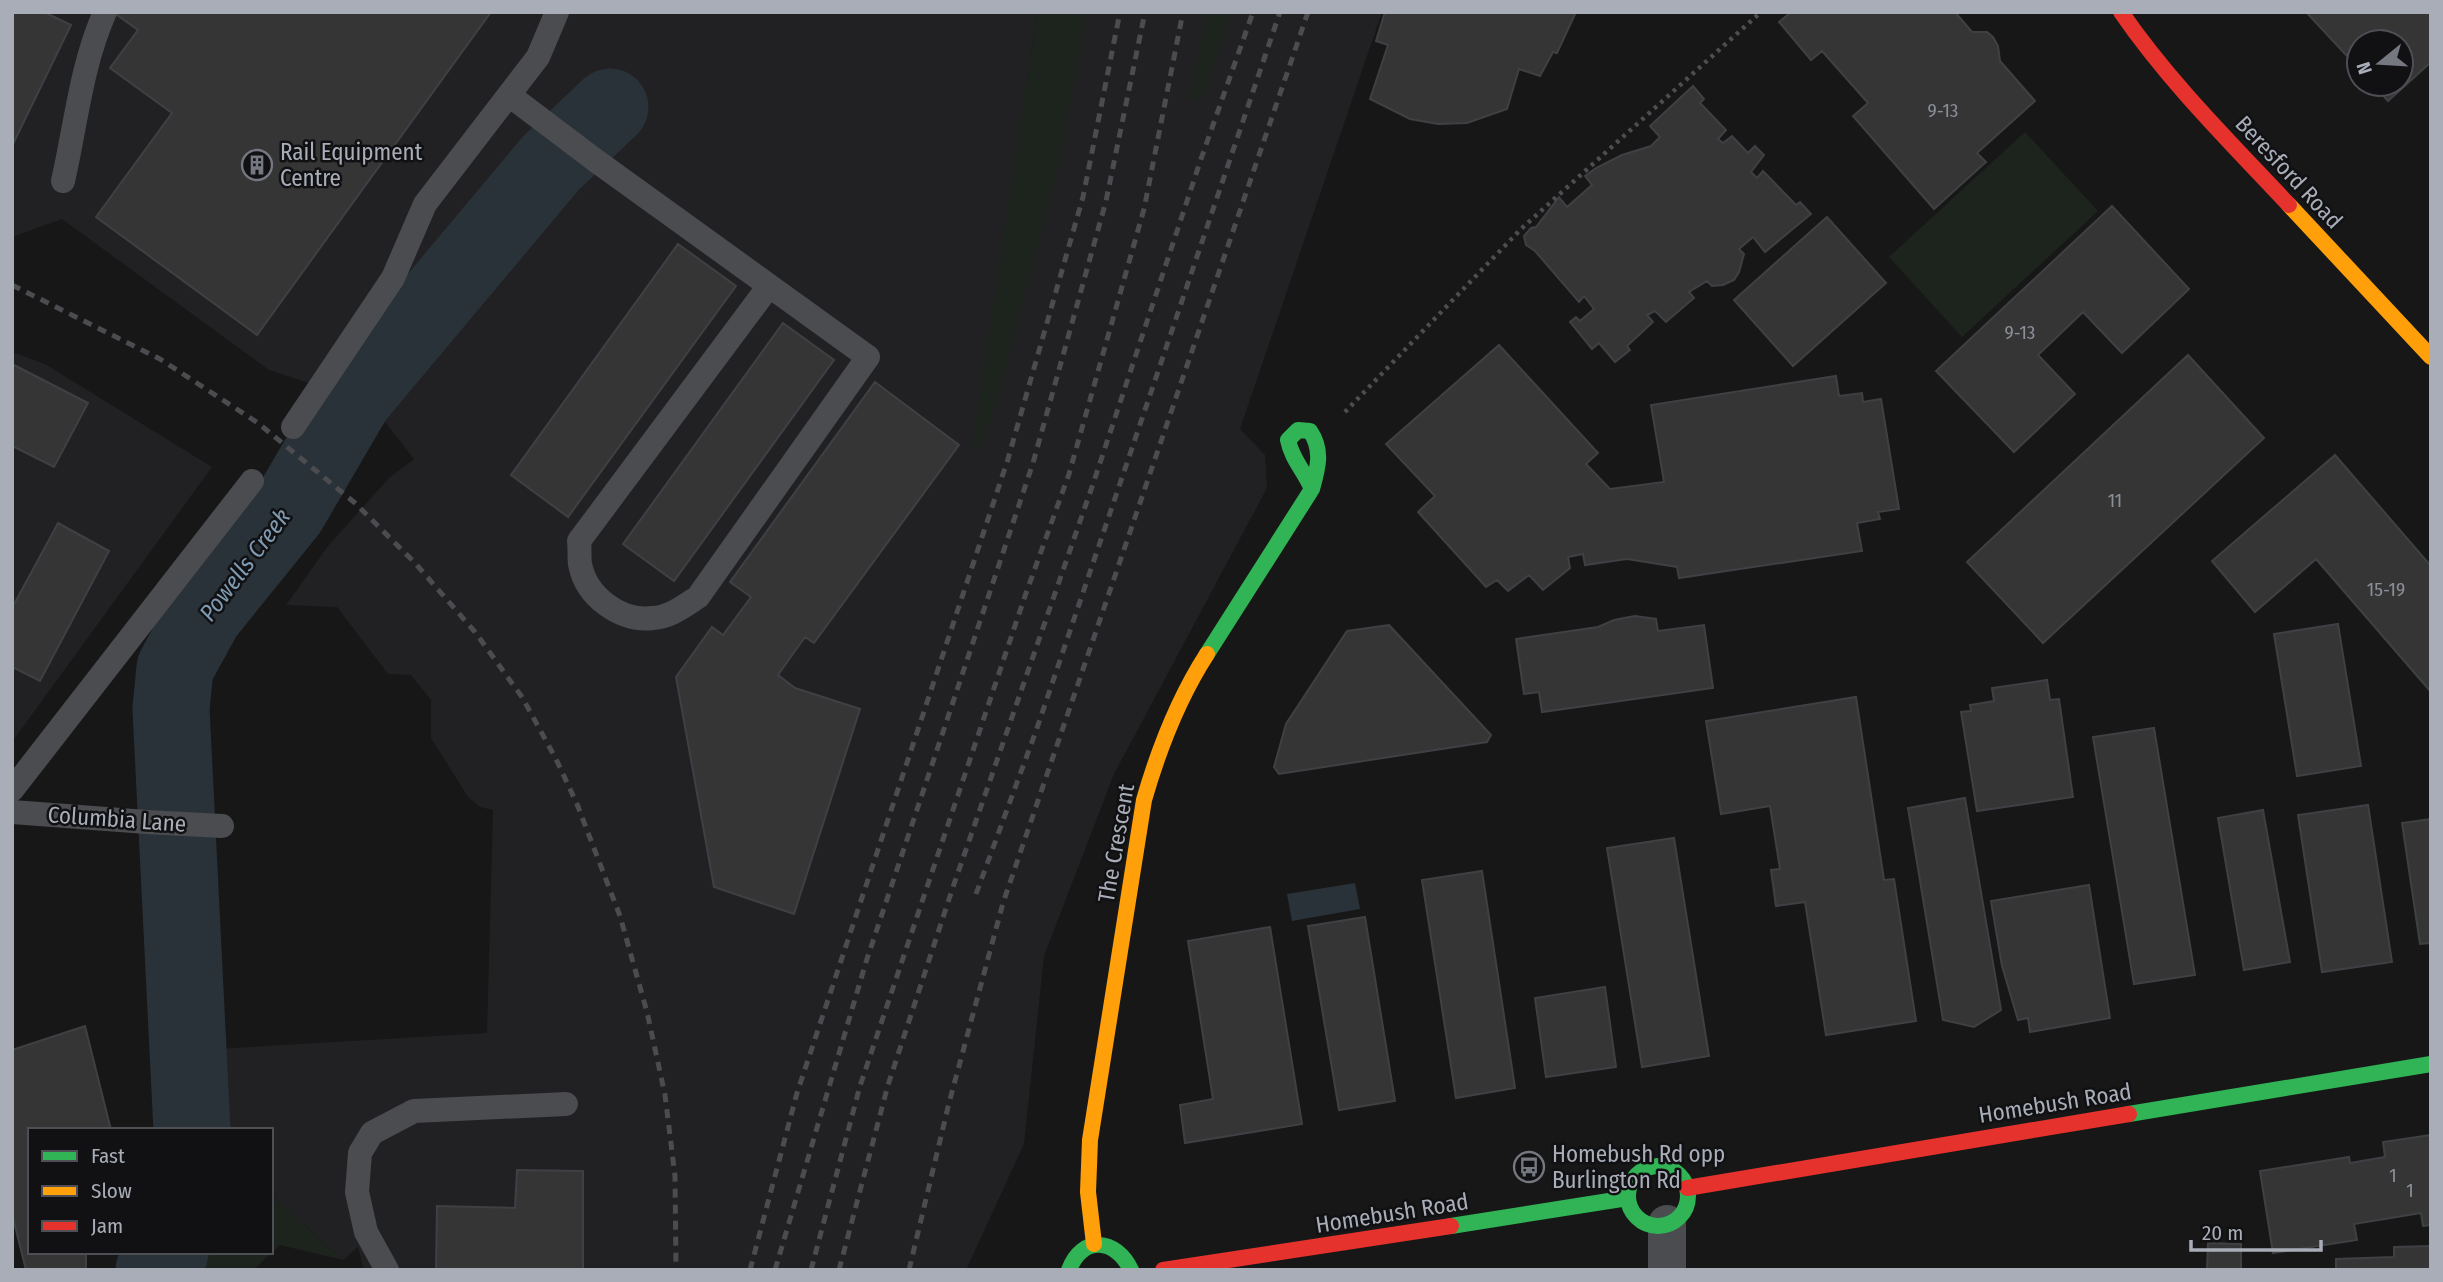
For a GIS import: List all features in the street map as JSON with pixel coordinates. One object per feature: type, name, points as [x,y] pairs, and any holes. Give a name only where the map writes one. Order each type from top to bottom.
[{"type":"street","name":"Beresford Road","points":[[2122,12],[2140,40],[2189,98],[2431,357]]},
{"type":"street","points":[[1312,489],[1302,469],[1291,456],[1288,440],[1298,430],[1310,431],[1318,441]]},
{"type":"street","name":"The Crescent","points":[[1094,1244],[1087,1182],[1090,1140],[1144,800],[1160,746],[1191,678],[1312,489],[1319,464],[1318,441]]},
{"type":"street","name":"Homebush Road","points":[[1687,1188],[2431,1065]]},
{"type":"street","points":[[1658,1165],[1677,1171],[1684,1179],[1688,1197],[1682,1214],[1659,1226],[1641,1221],[1630,1207],[1628,1198],[1629,1188],[1640,1171],[1658,1165]]},
{"type":"street","name":"Homebush Road","points":[[1163,1270],[1628,1198]]},
{"type":"street","points":[[1667,1224],[1667,1270]]},
{"type":"street","points":[[1069,1270],[1076,1255],[1094,1244],[1115,1247],[1124,1255],[1131,1270]]},
{"type":"lane","points":[[63,181],[75,127],[81,82],[105,12]]},
{"type":"lane","points":[[293,427],[393,278],[425,204],[538,57],[557,12]]},
{"type":"lane","points":[[509,94],[551,128],[868,357],[698,597],[676,611],[655,618],[632,618],[609,607],[588,585],[580,565],[579,541],[769,286]]},
{"type":"lane","points":[[12,790],[251,481]]},
{"type":"lane","name":"Columbia Lane","points":[[12,811],[222,826]]},
{"type":"lane","points":[[387,1270],[366,1232],[357,1192],[360,1153],[372,1133],[414,1111],[566,1104]]},
{"type":"path","points":[[1318,441],[1521,229],[1761,12]]},
{"type":"shaded area","points":[[12,12],[1037,12],[977,422],[1055,12],[1382,12],[1240,429],[1265,455],[1267,488],[1114,774],[1044,956],[1024,1144],[966,1270],[364,1270],[358,1247],[343,1260],[273,1197],[273,1128],[221,1128],[217,1049],[487,1033],[493,810],[480,807],[468,797],[431,738],[431,700],[411,675],[388,674],[337,607],[286,605],[328,546],[389,478],[414,459],[378,413],[354,398],[269,370],[62,219],[12,237]]},
{"type":"shaded area","points":[[1037,12],[1087,12],[1059,164],[996,403],[981,445],[972,448]]},
{"type":"shaded area","points":[[1207,12],[1231,12],[1203,100],[1190,98]]},
{"type":"shaded area","points":[[2025,132],[2098,211],[1962,337],[1889,257]]},
{"type":"shaded area","points":[[12,352],[45,364],[212,467],[12,742]]},
{"type":"shaded area","points":[[1355,883],[1360,909],[1292,921],[1287,894]]},
{"type":"shaded area","points":[[273,1197],[343,1260],[280,1245],[273,1251]]},
{"type":"shaded area","points":[[191,1254],[270,1254],[253,1270],[173,1270]]},
{"type":"building","points":[[12,12],[44,12],[71,25],[12,146]]},
{"type":"building","name":"Rail Equipment Centre","points":[[119,12],[491,12],[257,335],[96,217],[172,113],[110,68],[138,30],[117,15]]},
{"type":"building","points":[[1385,12],[1576,12],[1557,53],[1553,52],[1540,76],[1519,69],[1507,109],[1467,123],[1438,124],[1410,119],[1370,99],[1388,45],[1376,41]]},
{"type":"building","points":[[1791,12],[1955,12],[1972,32],[1987,32],[1993,37],[1998,46],[2000,61],[2035,101],[1977,153],[1986,162],[1934,209],[1853,116],[1868,103],[1822,51],[1811,60],[1779,22]]},
{"type":"building","points":[[2306,12],[2431,12],[2431,62],[2415,77],[2415,28],[2345,28],[2345,54]]},
{"type":"building","points":[[1693,86],[1704,99],[1700,103],[1726,130],[1718,139],[1723,143],[1732,136],[1748,153],[1755,146],[1764,155],[1751,172],[1757,178],[1763,171],[1796,205],[1800,202],[1811,214],[1765,252],[1753,237],[1739,249],[1744,254],[1734,280],[1712,286],[1707,281],[1689,292],[1694,298],[1666,322],[1655,311],[1647,315],[1653,322],[1627,346],[1630,350],[1615,362],[1599,343],[1592,349],[1570,322],[1576,317],[1580,321],[1594,309],[1584,296],[1579,302],[1535,251],[1526,245],[1524,236],[1531,228],[1536,227],[1559,197],[1567,207],[1592,185],[1585,176],[1596,168],[1622,155],[1651,146],[1660,137],[1650,126]]},
{"type":"building","points":[[2112,206],[2189,289],[2122,353],[2083,312],[2038,355],[2075,394],[2014,452],[1936,371]]},
{"type":"building","points":[[1827,217],[1886,283],[1793,366],[1734,300]]},
{"type":"building","points":[[678,244],[736,286],[568,517],[511,475]]},
{"type":"building","points":[[783,323],[834,360],[674,581],[623,544]]},
{"type":"building","points":[[1499,345],[1598,453],[1586,464],[1610,489],[1664,482],[1651,405],[1836,376],[1839,396],[1862,393],[1863,402],[1881,399],[1899,509],[1878,512],[1880,519],[1857,523],[1862,551],[1679,578],[1677,567],[1627,559],[1585,565],[1583,554],[1568,557],[1570,568],[1543,590],[1529,575],[1508,591],[1497,580],[1486,587],[1418,512],[1435,496],[1386,444]]},
{"type":"building","points":[[2188,355],[2264,438],[2043,643],[1967,562]]},
{"type":"building","points":[[12,364],[88,403],[54,467],[12,446]]},
{"type":"building","points":[[875,382],[959,445],[814,643],[805,637],[778,675],[795,688],[860,709],[794,914],[714,887],[676,677],[712,627],[723,635],[751,597],[730,582]]},
{"type":"building","points":[[2335,455],[2431,566],[2431,692],[2316,559],[2255,612],[2212,561]]},
{"type":"building","points":[[58,523],[109,551],[40,681],[12,667],[12,608]]},
{"type":"building","points":[[1635,616],[1656,619],[1658,631],[1704,625],[1713,688],[1542,712],[1539,692],[1524,694],[1516,639],[1598,627],[1614,620]]},
{"type":"building","points":[[2338,624],[2361,766],[2297,776],[2274,634]]},
{"type":"building","points":[[1389,625],[1491,735],[1487,742],[1279,774],[1274,767],[1286,724],[1347,631]]},
{"type":"building","points":[[2047,680],[2050,700],[2059,699],[2073,797],[1977,811],[1961,712],[1971,711],[1970,705],[1994,701],[1992,688]]},
{"type":"building","points":[[1856,697],[1884,880],[1894,879],[1916,1021],[1826,1035],[1805,902],[1776,906],[1771,870],[1780,869],[1770,806],[1721,814],[1706,721]]},
{"type":"building","points":[[2154,728],[2195,975],[2134,984],[2093,737]]},
{"type":"building","points":[[1965,798],[2001,1010],[1974,1027],[1943,1020],[1908,808]]},
{"type":"building","points":[[2368,805],[2392,962],[2322,972],[2298,815]]},
{"type":"building","points":[[2263,810],[2290,962],[2244,970],[2218,818]]},
{"type":"building","points":[[2431,819],[2431,943],[2420,944],[2402,823]]},
{"type":"building","points":[[1674,838],[1709,1056],[1642,1067],[1607,848]]},
{"type":"building","points":[[1482,871],[1515,1088],[1456,1098],[1422,880]]},
{"type":"building","points":[[2089,885],[2110,1018],[2030,1032],[2028,1018],[2018,1020],[2002,966],[1991,901]]},
{"type":"building","points":[[1365,917],[1395,1101],[1339,1110],[1308,926]]},
{"type":"building","points":[[1270,927],[1302,1124],[1185,1143],[1180,1105],[1213,1099],[1188,941]]},
{"type":"building","points":[[1605,987],[1616,1067],[1546,1077],[1535,998]]},
{"type":"building","points":[[85,1026],[110,1128],[28,1128],[28,1254],[86,1254],[86,1267],[83,1270],[26,1270],[12,1214],[12,1050]]},
{"type":"building","points":[[2431,1135],[2431,1225],[2423,1226],[2421,1213],[2354,1224],[2357,1240],[2273,1253],[2260,1171],[2349,1157],[2350,1163],[2385,1157],[2383,1142]]},
{"type":"building","points":[[517,1170],[583,1171],[583,1270],[436,1270],[437,1206],[515,1208]]},
{"type":"building","points":[[2208,1243],[2241,1244],[2241,1270],[2207,1270]]},
{"type":"building","points":[[2431,1246],[2431,1270],[2336,1270],[2336,1259],[2394,1257],[2394,1247]]},
{"type":"waterway","name":"Powells Creek","points":[[192,1128],[171,709],[175,668],[204,615],[288,511],[354,398],[551,163],[610,107]]},
{"type":"waterway","name":"Powells Creek","points":[[154,1270],[168,1254]]},
{"type":"railway","points":[[750,1270],[797,1093],[1008,459],[1083,197],[1120,12]]},
{"type":"railway","points":[[775,1270],[866,962],[1033,463],[1106,201],[1145,12]]},
{"type":"railway","points":[[811,1270],[860,1086],[1025,596],[1069,474],[1144,209],[1183,12]]},
{"type":"railway","points":[[839,1270],[888,1085],[953,887],[1253,12]]},
{"type":"railway","points":[[976,894],[1036,731],[1280,12]]},
{"type":"railway","points":[[909,1270],[949,1103],[1003,903],[1308,12]]},
{"type":"railway","points":[[12,285],[160,359],[258,423],[355,503],[415,563],[475,632],[522,697],[577,804],[620,916],[647,1012],[665,1095],[675,1176],[676,1270]]},
{"type":"traffic: fast","points":[[1207,654],[1312,489],[1292,453],[1288,440],[1298,430],[1310,431],[1317,445],[1317,466],[1312,489]]},
{"type":"traffic: fast","points":[[2129,1114],[2431,1064]]},
{"type":"traffic: fast","points":[[1658,1166],[1675,1171],[1683,1179],[1688,1196],[1683,1213],[1675,1221],[1658,1226],[1641,1221],[1633,1213],[1628,1196],[1633,1179],[1641,1171],[1658,1166]]},
{"type":"traffic: fast","points":[[1451,1226],[1628,1198]]},
{"type":"traffic: fast","points":[[1069,1270],[1082,1251],[1099,1245],[1117,1252],[1131,1270]]},
{"type":"traffic: slow","points":[[2289,205],[2431,357]]},
{"type":"traffic: slow","points":[[1094,1244],[1088,1192],[1090,1140],[1144,800],[1170,724],[1207,654]]},
{"type":"traffic: jam","points":[[2121,12],[2159,63],[2289,205]]},
{"type":"traffic: jam","points":[[1687,1188],[2129,1114]]},
{"type":"traffic: jam","points":[[1163,1270],[1451,1226]]},
{"type":"place","name":"Rail Equipment Centre","points":[[257,165]]},
{"type":"place","name":"Homebush Rd opp Burlington Rd","points":[[1529,1167]]}]
